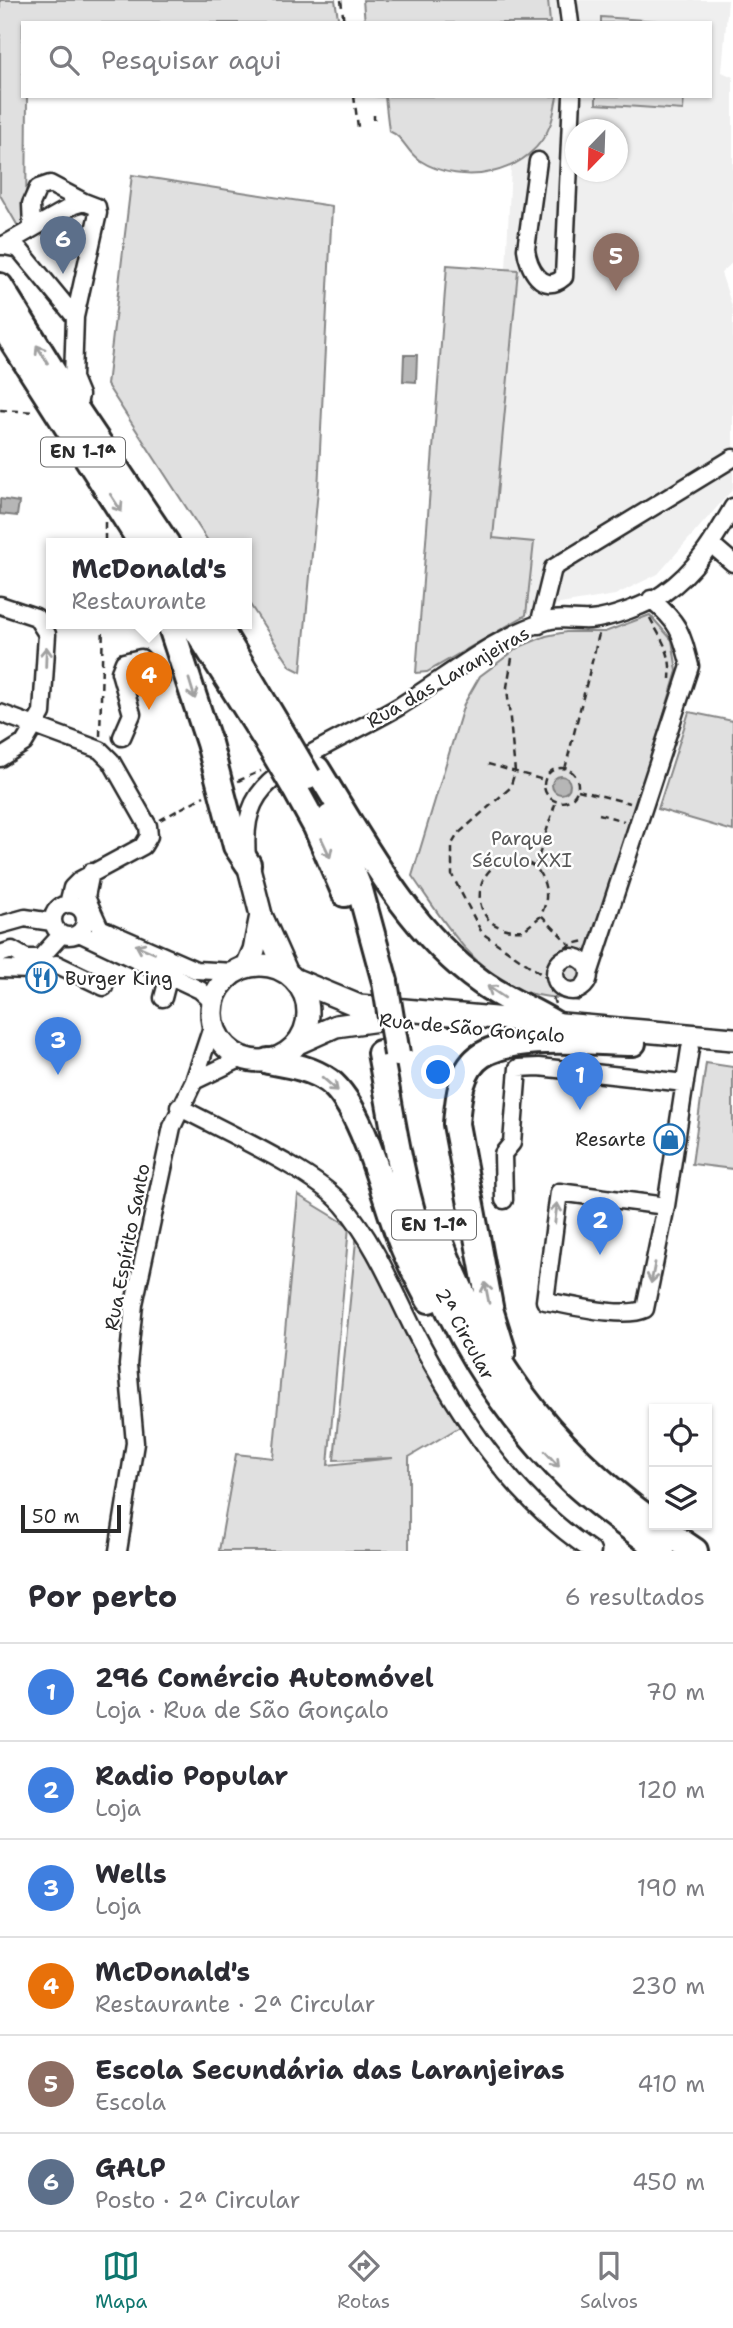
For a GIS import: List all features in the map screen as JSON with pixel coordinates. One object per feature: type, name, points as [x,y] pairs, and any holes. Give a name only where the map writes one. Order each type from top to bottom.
[{"type":"highway","name":"EN 1-1ª","points":[[0,286],[78,412],[163,538]]},
{"type":"highway","name":"EN 1-1ª","points":[[0,321],[139,538]]},
{"type":"highway","points":[[172,629],[209,743],[236,846],[248,864]]},
{"type":"highway","name":"EN 1-1ª","points":[[197,629],[306,778],[347,852],[375,938],[377,981],[388,1053]]},
{"type":"highway","name":"EN 1-1ª","points":[[220,629],[279,744]]},
{"type":"highway","points":[[306,778],[420,922],[478,980],[510,1001],[555,1024]]},
{"type":"highway","points":[[511,1382],[491,1312],[456,1124],[458,1095],[465,1075],[481,1055],[507,1044],[633,1043]]},
{"type":"highway","name":"2ª Circular","points":[[388,1053],[416,1226],[438,1287],[467,1345],[504,1402],[573,1482],[662,1551]]},
{"type":"highway","name":"2ª Circular","points":[[388,1053],[433,1223],[454,1279],[482,1336],[511,1382],[546,1426],[586,1467],[649,1518]]},
{"type":"highway","points":[[268,1061],[300,1066],[320,1076],[343,1096],[357,1121],[417,1278],[444,1328],[467,1345]]},
{"type":"highway","name":"2ª Circular","points":[[665,1530],[695,1551]]},
{"type":"main road","name":"Rua das Laranjeiras","points":[[248,864],[261,915],[292,976]]},
{"type":"main road","name":"Rua das Laranjeiras","points":[[240,969],[254,950],[261,915]]},
{"type":"main road","points":[[274,967],[292,976],[308,1005],[305,1031],[290,1052],[268,1061],[242,1058],[223,1045],[213,1024],[213,1002],[224,980],[240,969],[274,967]]},
{"type":"main road","name":"Rua de São Gonçalo","points":[[292,976],[359,1006],[733,1039]]},
{"type":"main road","name":"Rua de São Gonçalo","points":[[298,1043],[336,1026],[361,1020],[409,1020],[733,1052]]},
{"type":"street","points":[[567,0],[570,21]]},
{"type":"street","points":[[538,160],[526,249],[528,264],[534,276],[542,281],[558,281],[564,277],[572,98]]},
{"type":"street","points":[[32,229],[31,204],[38,188],[50,184],[93,204],[98,213],[75,317],[73,377],[80,395],[78,412]]},
{"type":"street","points":[[1,246],[84,202]]},
{"type":"street","points":[[1,246],[19,250],[75,317]]},
{"type":"street","points":[[0,343],[26,363]]},
{"type":"street","points":[[539,625],[553,568],[733,458]]},
{"type":"street","name":"Rua das Laranjeiras","points":[[248,864],[247,821],[253,803],[272,780],[401,705],[461,665],[549,620],[604,617],[663,594],[703,558],[733,507]]},
{"type":"street","points":[[711,544],[733,563]]},
{"type":"street","points":[[593,943],[579,958],[565,959],[559,963],[556,974],[558,982],[565,989],[577,990],[585,986],[593,943],[690,666],[682,636],[672,616],[646,601]]},
{"type":"street","points":[[0,605],[36,617],[47,634],[44,697],[37,724],[24,743],[0,758]]},
{"type":"street","points":[[122,737],[132,714],[120,672],[124,662],[141,658],[161,679]]},
{"type":"street","points":[[0,713],[37,724],[100,750],[111,761],[148,827],[149,836],[143,846],[91,873],[72,887],[68,904]]},
{"type":"street","points":[[88,928],[86,897],[91,873]]},
{"type":"street","points":[[0,954],[12,950],[26,958],[40,958],[57,928],[58,908],[68,904],[81,910],[88,928],[200,990],[213,1002]]},
{"type":"street","points":[[0,925],[24,918],[57,928],[70,936],[88,928],[195,970],[240,969]]},
{"type":"street","points":[[579,958],[585,963],[589,974]]},
{"type":"street","points":[[0,970],[31,970],[56,964],[104,987]]},
{"type":"street","points":[[163,998],[169,975]]},
{"type":"street","name":"Rua Espírito Santo","points":[[118,1551],[135,1443],[128,1365],[134,1304],[172,1127],[179,1107],[194,1082],[213,1024]]},
{"type":"street","points":[[666,1206],[559,1192],[545,1301],[637,1313],[645,1309],[666,1206],[690,1049]]},
{"type":"street","points":[[194,1082],[242,1058]]},
{"type":"street","points":[[504,1200],[503,1154],[512,1143],[518,1068],[539,1066],[684,1083]]},
{"type":"street","points":[[179,1107],[301,1174],[341,1203],[373,1250],[442,1384],[500,1465],[567,1534],[592,1551]]},
{"type":"path","points":[[341,0],[344,21]]},
{"type":"path","points":[[354,98],[358,127]]},
{"type":"path","points":[[374,115],[374,120]]},
{"type":"path","points":[[646,601],[666,642],[671,660],[670,683]]},
{"type":"path","points":[[565,769],[604,617]]},
{"type":"path","points":[[100,750],[103,629]]},
{"type":"path","points":[[512,658],[507,687],[515,772],[510,788],[458,834],[452,844],[452,875],[482,933],[547,978],[554,993],[555,1024]]},
{"type":"path","points":[[488,764],[544,780]]},
{"type":"path","points":[[555,769],[565,769],[575,775],[578,790],[568,801],[556,801],[544,790],[544,780],[555,769]]},
{"type":"path","points":[[578,790],[633,804],[627,822],[599,814]]},
{"type":"path","points":[[148,827],[205,795]]},
{"type":"path","points":[[535,868],[556,801]]},
{"type":"path","points":[[541,916],[524,930],[508,930],[488,919],[479,902],[482,882],[497,864],[509,860],[529,863],[535,868],[542,878],[547,896],[541,915],[569,944]]},
{"type":"path","points":[[547,978],[553,960],[569,944],[593,943]]},
{"type":"shaded area","points":[[548,0],[728,0],[722,72],[733,77],[733,262],[721,273],[733,309],[733,489],[658,574],[615,595],[548,606],[526,615],[534,542],[493,538],[511,166],[531,153],[550,125],[557,98],[712,98],[712,21],[550,21]]},
{"type":"shaded area","points":[[404,355],[417,355],[416,382],[403,381]]},
{"type":"shaded area","points":[[0,499],[19,502],[17,516],[0,514]]},
{"type":"shaded area","points":[[561,776],[567,779],[570,785],[567,791],[561,794],[555,791],[552,785],[555,779]]},
{"type":"green space","points":[[0,0],[335,0],[339,21],[21,21],[21,98],[27,98],[26,226],[19,228],[0,195]]},
{"type":"green space","points":[[363,0],[548,0],[550,21],[365,21]]},
{"type":"green space","points":[[601,17],[658,21],[601,21]]},
{"type":"green space","points":[[385,98],[557,98],[551,123],[542,141],[528,155],[494,172],[455,173],[436,169],[419,160],[389,131]]},
{"type":"green space","points":[[596,98],[684,98],[683,110],[596,104]]},
{"type":"green space","points":[[132,175],[332,206],[318,490],[301,672],[291,667],[252,608],[252,538],[206,538],[107,385]]},
{"type":"green space","points":[[447,265],[518,270],[493,538],[534,542],[526,615],[427,672],[416,673]]},
{"type":"green space","name":"Parque Século XXI","points":[[650,615],[672,640],[677,671],[578,1001],[528,993],[498,977],[469,953],[412,876],[464,704],[480,676],[519,647],[546,636],[566,632],[605,632]]},
{"type":"green space","points":[[689,712],[733,721],[733,831],[658,809]]},
{"type":"green space","points":[[706,1063],[733,1067],[733,1169],[692,1164]]},
{"type":"green space","points":[[298,1195],[349,1226],[328,1465],[393,1458],[334,1460],[357,1231],[463,1425],[409,1457],[409,1551],[219,1551],[236,1454],[273,1458]]},
{"type":"place","name":"GALP","points":[[63,274]]},
{"type":"place","name":"Escola Secundária das Laranjeiras","points":[[616,291]]},
{"type":"place","name":"McDonald's","points":[[149,710]]},
{"type":"place","name":"Burger King","points":[[42,978]]},
{"type":"place","name":"Wells","points":[[58,1075]]},
{"type":"place","name":"296 Comércio Automóvel","points":[[580,1110]]},
{"type":"place","name":"Resarte","points":[[669,1139]]},
{"type":"place","name":"Radio Popular","points":[[600,1255]]}]
